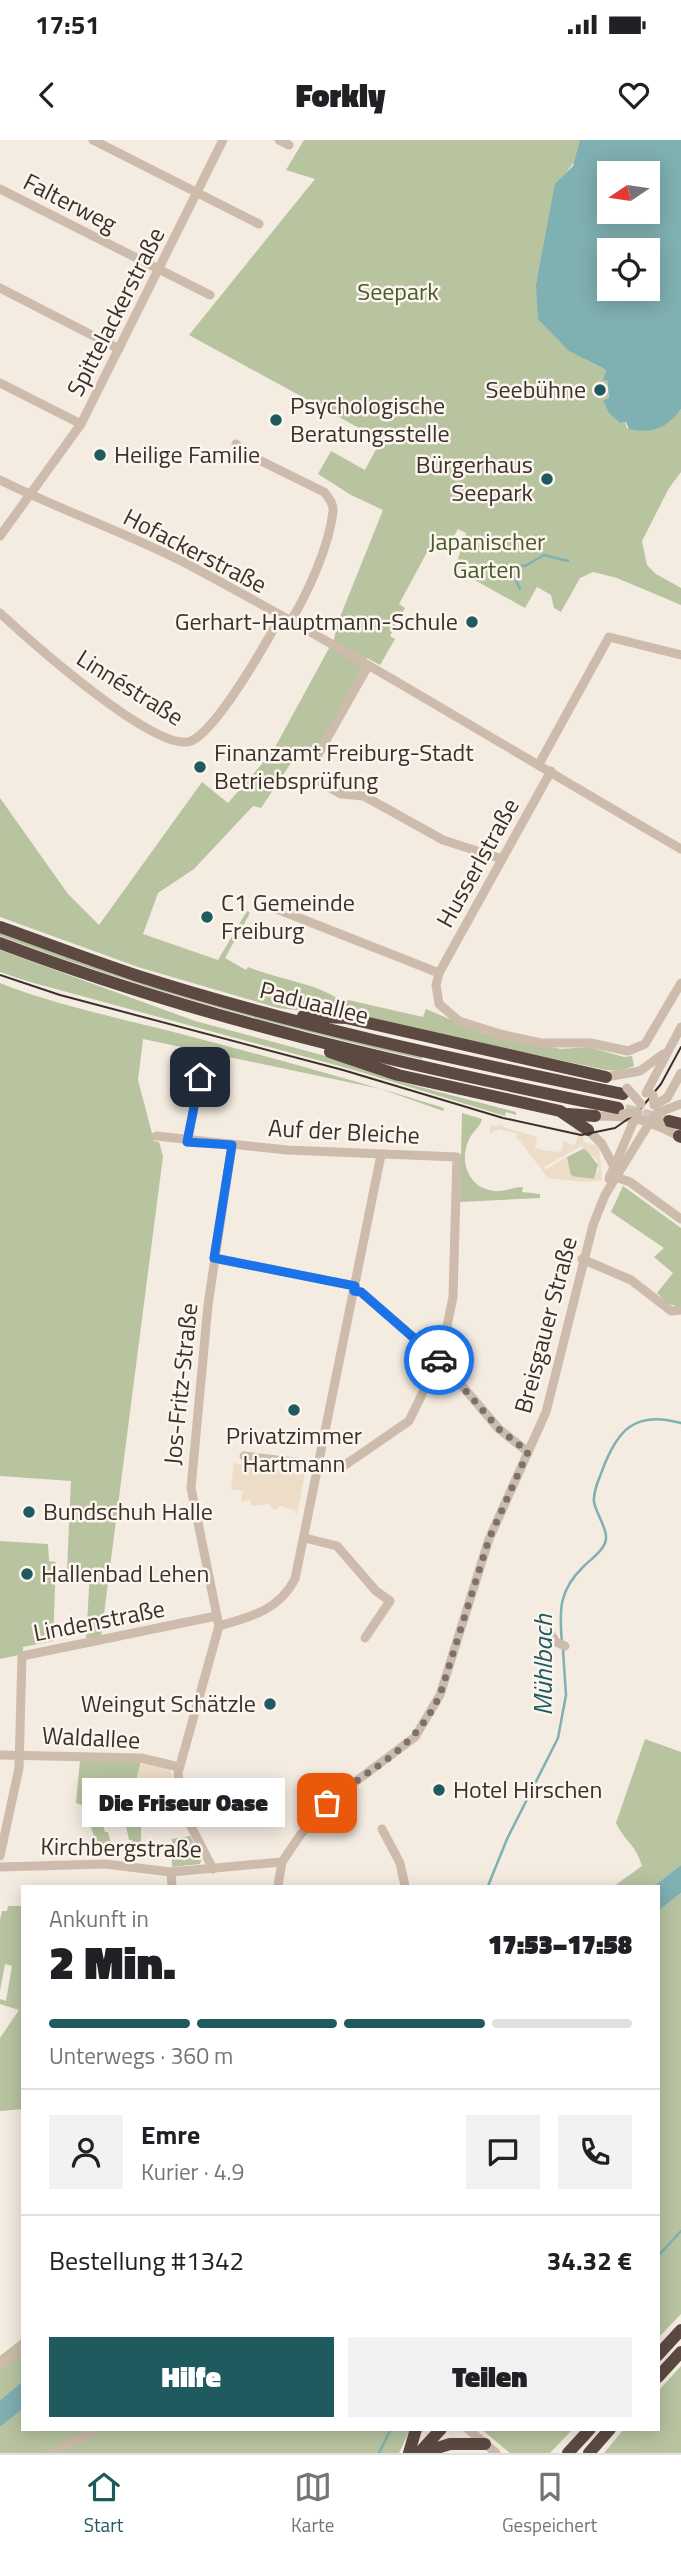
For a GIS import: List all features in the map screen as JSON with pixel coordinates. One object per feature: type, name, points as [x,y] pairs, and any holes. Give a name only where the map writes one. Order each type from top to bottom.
[{"type":"highway","name":"Paduaallee","points":[[0,927],[135,975],[271,1014],[443,1057],[625,1091]]},
{"type":"highway","name":"Paduaallee","points":[[0,943],[177,1005],[300,1040],[611,1114]]},
{"type":"highway","points":[[271,1014],[346,1018],[606,1077]]},
{"type":"highway","points":[[300,1040],[349,1061],[398,1075],[568,1114],[611,1114]]},
{"type":"highway","points":[[568,1114],[588,1130]]},
{"type":"highway","points":[[660,2353],[681,2330]]},
{"type":"highway","points":[[660,2375],[681,2352]]},
{"type":"highway","points":[[416,2446],[438,2431]]},
{"type":"highway","points":[[568,2453],[588,2431]]},
{"type":"highway","points":[[589,2453],[609,2431]]},
{"type":"highway","points":[[416,2446],[450,2444],[491,2449]]},
{"type":"street","points":[[93,140],[259,224]]},
{"type":"street","name":"Spittelackerstraße","points":[[32,496],[81,424],[223,140]]},
{"type":"street","points":[[279,140],[289,145]]},
{"type":"street","name":"Falterweg","points":[[0,189],[210,295]]},
{"type":"street","points":[[0,288],[120,349]]},
{"type":"street","points":[[0,383],[81,424]]},
{"type":"street","points":[[236,444],[245,453],[324,492],[332,502],[333,511],[320,555],[304,598],[290,622]]},
{"type":"street","name":"Hofackerstraße","points":[[0,480],[166,554],[368,666],[681,849]]},
{"type":"street","points":[[0,536],[32,496]]},
{"type":"street","name":"Linnéstraße","points":[[0,613],[56,665],[100,697],[164,737],[183,743],[194,739],[215,716],[248,673],[281,617]]},
{"type":"street","points":[[539,764],[609,637],[681,654]]},
{"type":"street","points":[[316,758],[368,666]]},
{"type":"street","name":"Husserlstraße","points":[[439,973],[551,771]]},
{"type":"street","points":[[322,783],[341,794],[364,796],[443,840],[502,859]]},
{"type":"street","points":[[269,906],[439,973],[436,985],[439,1004],[448,1014],[472,1026],[541,1043],[591,1042],[628,1051],[645,1044],[681,983]]},
{"type":"street","points":[[644,1116],[659,1066],[681,1027]]},
{"type":"street","points":[[606,1077],[640,1071],[667,1051]]},
{"type":"street","points":[[644,1116],[667,1098],[681,1073]]},
{"type":"street","points":[[187,1142],[200,1077]]},
{"type":"street","points":[[606,1077],[625,1091],[644,1116]]},
{"type":"street","points":[[644,1116],[681,1104]]},
{"type":"street","points":[[611,1114],[644,1116],[673,1129]]},
{"type":"street","name":"Breisgauer Straße","points":[[614,1175],[613,1165],[644,1116]]},
{"type":"street","name":"Breisgauer Straße","points":[[278,1885],[282,1862],[327,1803],[404,1748],[428,1719],[440,1695],[489,1539],[544,1416],[558,1371],[582,1259],[605,1195],[644,1116]]},
{"type":"street","points":[[588,1130],[602,1144],[613,1165]]},
{"type":"street","name":"Auf der Bleiche","points":[[156,1136],[187,1142],[457,1157],[453,1297],[442,1362]]},
{"type":"street","name":"Jos-Fritz-Straße","points":[[217,1621],[191,1488],[214,1258],[232,1145]]},
{"type":"street","points":[[213,1869],[182,1809],[178,1790],[179,1767],[217,1621],[250,1617],[275,1605],[287,1595],[295,1579],[381,1154]]},
{"type":"street","points":[[614,1175],[681,1219]]},
{"type":"street","points":[[214,1258],[355,1288],[442,1362],[499,1429],[528,1452]]},
{"type":"street","points":[[582,1259],[631,1280],[671,1311],[681,1310]]},
{"type":"street","points":[[244,1456],[320,1465],[345,1465],[409,1421],[427,1384],[442,1362]]},
{"type":"street","points":[[305,1538],[337,1546],[376,1591],[390,1601],[365,1638]]},
{"type":"street","name":"Lindenstraße","points":[[0,1856],[20,1754],[22,1656],[217,1621]]},
{"type":"street","points":[[553,1637],[565,1646]]},
{"type":"street","name":"Waldallee","points":[[0,1755],[141,1758],[179,1767]]},
{"type":"street","points":[[382,1829],[400,1863],[405,1885]]},
{"type":"street","name":"Kirchbergstraße","points":[[0,1866],[105,1864],[171,1872],[282,1862]]},
{"type":"street","points":[[171,1872],[172,1885]]},
{"type":"street","points":[[0,2365],[21,2349]]},
{"type":"street","points":[[52,2453],[92,2431]]},
{"type":"street","points":[[470,2431],[491,2449]]},
{"type":"green space","name":"Seepark","points":[[304,140],[580,140],[575,161],[566,173],[546,236],[536,284],[586,360],[606,370],[604,380],[607,380],[609,398],[603,400],[620,423],[625,422],[627,428],[635,430],[650,430],[670,421],[681,409],[681,472],[669,488],[642,541],[647,565],[656,574],[681,588],[681,605],[617,578],[593,572],[580,578],[561,612],[554,608],[551,595],[537,587],[525,608],[455,569],[466,533],[458,529],[446,551],[432,543],[399,604],[405,608],[390,636],[395,639],[380,665],[367,658],[313,759],[299,751],[261,808],[253,806],[194,869],[158,893],[143,934],[218,960],[247,911],[250,913],[225,958],[246,970],[248,967],[317,988],[335,997],[423,1017],[426,1009],[482,1033],[561,1049],[589,1047],[624,1057],[632,1056],[634,1066],[619,1071],[606,1070],[362,1017],[278,1008],[138,967],[0,917],[0,798],[68,894],[99,925],[202,782],[228,803],[273,751],[334,639],[338,622],[383,510],[351,495],[318,474],[331,451],[365,470],[381,440],[189,335],[315,179],[286,170]]},
{"type":"green space","points":[[0,932],[422,1056],[422,1059],[315,1034],[156,989],[0,936]]},
{"type":"green space","points":[[0,950],[195,1021],[333,1058],[397,1081],[516,1112],[516,1115],[506,1112],[505,1116],[354,1070],[30,982],[0,972]]},
{"type":"green space","points":[[0,983],[67,1005],[381,1089],[143,1039],[138,1080],[154,1141],[159,1142],[163,1156],[101,1637],[86,1640],[90,1571],[67,1571],[71,1481],[0,1476]]},
{"type":"green space","points":[[381,1089],[411,1098],[444,1108],[443,1111]]},
{"type":"green space","points":[[462,1113],[482,1119],[469,1139],[466,1150],[466,1167],[473,1180],[479,1186],[495,1191],[523,1187],[522,1192],[540,1194],[540,1198],[460,1202]]},
{"type":"green space","points":[[585,1148],[598,1165],[594,1179],[574,1177],[568,1173],[567,1157]]},
{"type":"green space","points":[[623,1186],[681,1228],[681,1307],[668,1304],[657,1293],[673,1273],[654,1257],[664,1248],[611,1212]]},
{"type":"green space","name":"Hallenbad Lehen","points":[[0,1541],[48,1544],[49,1561],[56,1562],[53,1641],[23,1647],[23,1654],[0,1659]]},
{"type":"green space","points":[[645,1739],[681,1752],[681,1865],[655,1885],[615,1885],[642,1866],[636,1852],[616,1823]]},
{"type":"green space","points":[[80,1760],[141,1762],[134,1788],[144,1821],[141,1822],[141,1848],[135,1849],[132,1840],[129,1840],[126,1826],[129,1825],[128,1820],[121,1821],[115,1816],[103,1826],[105,1832],[108,1832],[114,1854],[102,1856],[82,1805],[76,1803]]},
{"type":"green space","points":[[190,1836],[202,1858],[200,1864],[172,1867],[172,1839]]},
{"type":"green space","points":[[681,1893],[681,2314],[660,2336],[660,1909]]},
{"type":"green space","points":[[8,1906],[21,1906],[21,2109],[0,2111],[0,2038],[19,2010],[0,2004],[0,1999],[6,2001],[12,1966],[5,1964],[0,1991],[0,1920],[2,1911],[7,1911]]},
{"type":"green space","points":[[21,2340],[21,2383],[0,2400],[0,2356]]},
{"type":"green space","points":[[681,2366],[681,2453],[604,2453],[622,2431],[660,2431],[660,2389]]},
{"type":"green space","points":[[21,2411],[21,2431],[409,2431],[399,2453],[0,2453],[0,2427]]},
{"type":"green space","points":[[483,2431],[571,2431],[550,2453],[510,2453]]},
{"type":"shaded area","points":[[503,1125],[537,1137],[535,1148],[561,1152],[564,1141],[572,1145],[576,1143],[578,1133],[574,1132],[575,1128],[590,1132],[584,1135],[583,1142],[599,1146],[602,1180],[588,1182],[548,1178],[516,1136],[518,1134],[499,1129],[490,1134],[490,1126]],"holes":[[[581,1146],[597,1160],[599,1169],[594,1179],[571,1176],[567,1157],[545,1170],[544,1167]]]},
{"type":"shaded area","points":[[234,1463],[305,1474],[297,1514],[294,1510],[281,1506],[275,1510],[268,1504],[252,1506],[250,1500],[241,1502],[243,1491],[231,1489]]},
{"type":"shaded area","points":[[141,1761],[170,1768],[174,1783],[163,1785],[154,1781],[148,1788],[134,1791]]},
{"type":"water","points":[[580,140],[681,140],[681,409],[671,421],[659,428],[637,431],[629,429],[626,422],[620,423],[609,413],[603,400],[609,398],[607,380],[603,380],[606,370],[569,351],[538,319],[536,284],[555,184],[573,166]]},
{"type":"water","points":[[681,1865],[681,1893],[660,1909],[660,1885],[655,1885]]},
{"type":"water","points":[[21,2383],[21,2411],[0,2427],[0,2400]]},
{"type":"waterway","points":[[520,589],[515,578],[502,565],[525,566],[544,555],[568,561]]},
{"type":"waterway","name":"Mühlbach","points":[[562,1643],[561,1610],[565,1592],[576,1575],[605,1543],[606,1534],[594,1498],[614,1444],[621,1434],[640,1422],[651,1419],[681,1423]]},
{"type":"waterway","name":"Mühlbach","points":[[488,1885],[507,1839],[558,1738],[566,1695],[563,1650]]},
{"type":"waterway","points":[[660,2254],[681,2231]]},
{"type":"waterway","points":[[379,2453],[390,2431]]},
{"type":"tunnel","points":[[625,1110],[665,1120]]},
{"type":"tram line","points":[[0,975],[60,995],[343,1070],[503,1118],[581,1135],[615,1128],[638,1112],[661,1084],[681,1047]]},
{"type":"way so far","points":[[327,1803],[404,1748],[428,1719],[440,1695],[489,1539],[528,1452],[499,1429],[439,1360]]},
{"type":"place","name":"Seebühne","points":[[600,390]]},
{"type":"place","name":"Psychologische Beratungsstelle","points":[[276,420]]},
{"type":"place","name":"Heilige Familie","points":[[100,455]]},
{"type":"place","name":"Bürgerhaus Seepark","points":[[547,479]]},
{"type":"place","name":"Gerhart-Hauptmann-Schule","points":[[472,622]]},
{"type":"place","name":"Finanzamt Freiburg-Stadt Betriebsprüfung","points":[[200,767]]},
{"type":"place","name":"C1 Gemeinde Freiburg","points":[[207,917]]},
{"type":"place","name":"Privatzimmer Hartmann","points":[[294,1410]]},
{"type":"place","name":"Bundschuh Halle","points":[[29,1512]]},
{"type":"place","name":"Hallenbad Lehen","points":[[27,1574]]},
{"type":"place","name":"Weingut Schätzle","points":[[270,1704]]},
{"type":"place","name":"Hotel Hirschen","points":[[439,1790]]},
{"type":"place","name":"Die Friseur Oase","points":[[327,1803]]},
{"type":"route","points":[[200,1077],[187,1142],[232,1145],[214,1258],[355,1286],[354,1291],[361,1292],[439,1360]]},
{"type":"park label","name":"Japanischer Garten","points":[[487,556]]}]
